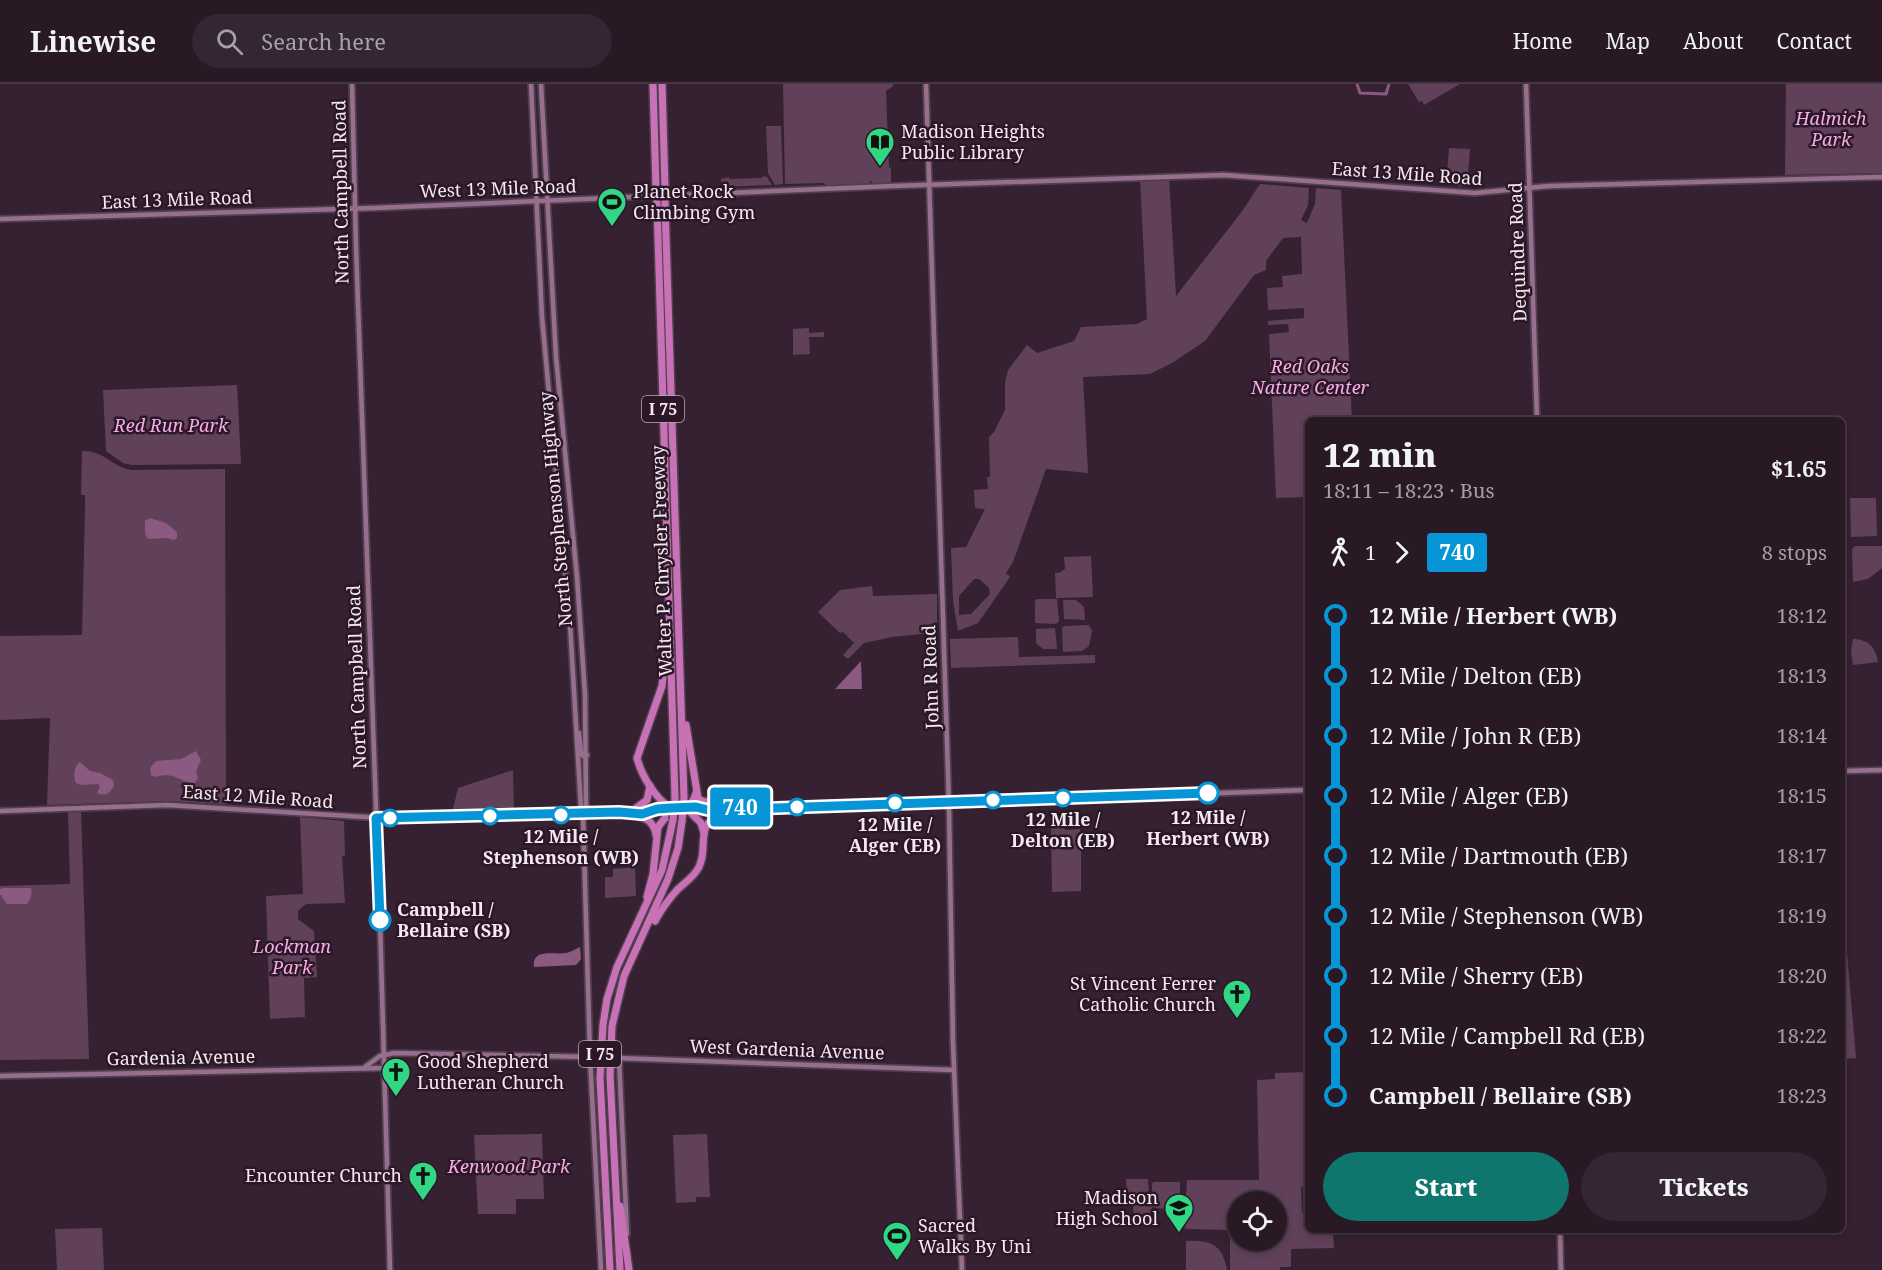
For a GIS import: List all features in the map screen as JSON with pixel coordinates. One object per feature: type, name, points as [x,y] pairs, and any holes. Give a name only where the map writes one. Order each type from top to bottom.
[{"type":"highway","name":"Walter P. Chrysler Freeway","points":[[653,84],[673,715],[675,798],[673,814]]},
{"type":"highway","name":"Walter P. Chrysler Freeway","points":[[636,948],[666,886],[676,857],[684,798],[683,704],[662,84]]},
{"type":"highway","points":[[628,944],[649,890],[660,823],[673,814],[648,781],[638,761],[663,680],[669,614]]},
{"type":"highway","points":[[683,704],[696,793],[700,801],[724,806]]},
{"type":"highway","points":[[648,781],[650,796],[634,811],[651,822],[656,840]]},
{"type":"highway","points":[[683,808],[693,801],[696,793]]},
{"type":"highway","name":"I 75","points":[[608,1270],[604,1214],[607,1199],[601,1043],[607,999],[617,967],[659,879],[667,851],[673,814]]},
{"type":"highway","points":[[692,814],[700,821],[704,835]]},
{"type":"highway","points":[[636,948],[668,900],[698,868],[702,860],[704,835],[709,821],[720,814]]},
{"type":"highway","name":"I 75","points":[[620,1270],[609,1066],[615,1007],[636,948]]},
{"type":"highway","points":[[615,1174],[629,1270]]},
{"type":"main road","name":"North Campbell Road","points":[[352,84],[390,1270]]},
{"type":"main road","points":[[531,84],[538,186],[542,188],[546,186]]},
{"type":"main road","points":[[541,84],[544,157]]},
{"type":"main road","name":"John R Road","points":[[926,84],[949,801],[954,1070],[962,1270]]},
{"type":"main road","name":"Dequindre Road","points":[[1526,84],[1537,417]]},
{"type":"main road","points":[[532,112],[537,109],[541,112],[544,157]]},
{"type":"main road","name":"North Stephenson Highway","points":[[534,153],[542,317],[566,577],[583,814],[601,1270]]},
{"type":"main road","name":"North Stephenson Highway","points":[[544,157],[554,330],[584,673],[587,755],[586,808],[583,814]]},
{"type":"main road","name":"East 13 Mile Road","points":[[929,186],[1224,175],[1474,194],[1530,187],[1882,177]]},
{"type":"main road","name":"West 13 Mile Road","points":[[355,208],[929,186]]},
{"type":"main road","name":"East 13 Mile Road","points":[[0,219],[355,208]]},
{"type":"main road","points":[[537,216],[541,213],[545,215],[546,237],[549,246]]},
{"type":"main road","points":[[537,226],[541,254],[544,256],[549,254]]},
{"type":"main road","points":[[541,293],[544,289],[549,290],[552,302]]},
{"type":"main road","points":[[542,317],[545,320],[546,329],[554,330]]},
{"type":"main road","points":[[546,362],[550,358],[554,361],[556,384],[559,391]]},
{"type":"main road","points":[[551,423],[554,431],[556,457],[560,460],[565,458]]},
{"type":"main road","points":[[557,480],[566,484],[568,508],[571,514]]},
{"type":"main road","points":[[558,495],[564,528],[568,531],[572,530]]},
{"type":"main road","points":[[566,577],[570,574],[575,576],[579,609]]},
{"type":"main road","points":[[571,640],[579,642],[584,673]]},
{"type":"main road","points":[[572,660],[575,665],[577,692],[585,694]]},
{"type":"main road","points":[[586,726],[582,718],[578,719],[576,725],[582,755],[587,755]]},
{"type":"main road","points":[[1845,771],[1882,770]]},
{"type":"main road","points":[[673,814],[702,813],[724,806],[749,809],[1305,790]]},
{"type":"main road","name":"East 12 Mile Road","points":[[0,811],[170,805],[376,818],[634,811],[645,814],[652,811],[673,814]]},
{"type":"main road","points":[[673,814],[683,808],[699,807],[720,814],[749,809]]},
{"type":"main road","points":[[363,1068],[384,1054],[406,1053],[617,1058],[629,1270]]},
{"type":"main road","name":"West Gardenia Avenue","points":[[617,1058],[954,1070]]},
{"type":"main road","name":"Gardenia Avenue","points":[[0,1076],[384,1068]]},
{"type":"main road","points":[[1560,1233],[1561,1270]]},
{"type":"green space","points":[[783,84],[893,84],[886,91],[889,167],[891,168],[889,185],[874,185],[871,181],[867,185],[785,184]]},
{"type":"green space","points":[[1408,84],[1460,84],[1424,105],[1422,101],[1419,102]]},
{"type":"green space","name":"Halmich Park","points":[[1786,84],[1882,84],[1882,173],[1785,175]]},
{"type":"green space","points":[[766,126],[781,126],[783,184],[775,185],[768,173]]},
{"type":"green space","points":[[1449,148],[1470,149],[1467,187],[1446,185]]},
{"type":"green space","points":[[729,177],[729,179],[762,178],[767,177],[772,185],[721,187],[721,179]]},
{"type":"green space","name":"Red Oaks Nature Center","points":[[1169,177],[1176,296],[1243,210],[1260,184],[1309,188],[1308,205],[1301,220],[1307,223],[1315,204],[1316,188],[1341,190],[1352,417],[1305,417],[1305,497],[1276,498],[1269,334],[1289,332],[1288,324],[1268,325],[1268,321],[1304,318],[1304,308],[1268,310],[1267,288],[1283,287],[1282,276],[1302,274],[1301,237],[1283,238],[1266,261],[1266,270],[1254,275],[1205,341],[1172,363],[1150,374],[1083,377],[1088,473],[1046,469],[1013,562],[1006,573],[1010,577],[978,623],[958,631],[953,601],[951,548],[966,547],[985,509],[975,508],[974,490],[988,489],[989,437],[1005,410],[1005,382],[1008,370],[1027,345],[1037,353],[1074,341],[1081,327],[1137,324],[1147,319],[1140,178]],"holes":[[[974,579],[979,579],[989,588],[990,594],[971,614],[959,615],[959,596]]]},
{"type":"green space","points":[[809,328],[809,333],[824,332],[824,337],[809,337],[810,354],[793,355],[793,329]]},
{"type":"green space","name":"Red Run Park","points":[[237,385],[240,464],[132,465],[123,463],[106,451],[103,390]]},
{"type":"green space","points":[[82,451],[96,453],[131,470],[225,469],[226,804],[168,801],[47,805],[50,718],[0,720],[0,636],[82,635],[85,495],[81,495]]},
{"type":"green space","points":[[1850,498],[1876,498],[1877,536],[1851,537]]},
{"type":"green space","points":[[1855,546],[1882,546],[1882,568],[1868,579],[1853,582],[1852,549]]},
{"type":"green space","points":[[1091,556],[1093,597],[1056,598],[1055,573],[1065,569],[1064,557]]},
{"type":"green space","points":[[872,586],[873,596],[937,594],[937,631],[864,643],[848,659],[843,655],[854,643],[818,612],[840,590]]},
{"type":"green space","points":[[1037,599],[1057,599],[1059,621],[1056,624],[1035,623],[1035,601]]},
{"type":"green space","points":[[1063,600],[1076,600],[1084,607],[1085,620],[1064,619]]},
{"type":"green space","points":[[1089,625],[1092,631],[1089,646],[1082,651],[1063,652],[1062,628]]},
{"type":"green space","points":[[1055,628],[1057,649],[1043,649],[1036,643],[1036,629]]},
{"type":"green space","points":[[1018,637],[1019,657],[1095,655],[1095,663],[951,668],[950,639]]},
{"type":"green space","points":[[1853,639],[1870,645],[1878,662],[1853,665],[1851,651]]},
{"type":"green space","points":[[513,770],[514,816],[459,817],[459,810],[453,809],[458,788]]},
{"type":"green space","points":[[81,811],[89,1059],[0,1060],[0,886],[70,884],[68,812]]},
{"type":"green space","name":"Lockman Park","points":[[300,817],[344,821],[345,856],[342,856],[345,903],[306,904],[298,911],[298,919],[314,931],[317,977],[304,978],[305,1017],[270,1019],[266,896],[303,894]]},
{"type":"green space","points":[[1064,825],[1065,830],[1080,829],[1081,841],[1084,841],[1084,848],[1081,845],[1081,891],[1052,892],[1051,826]]},
{"type":"green space","points":[[635,867],[636,896],[605,898],[605,877],[613,877],[613,869]]},
{"type":"green space","points":[[1845,929],[1856,1058],[1845,1059]]},
{"type":"green space","points":[[1305,1072],[1305,1187],[1301,1187],[1305,1233],[1333,1233],[1334,1248],[1291,1249],[1291,1267],[1280,1267],[1280,1270],[1230,1270],[1230,1251],[1287,1251],[1287,1191],[1227,1191],[1227,1230],[1186,1229],[1184,1226],[1187,1180],[1259,1180],[1257,1080],[1275,1079],[1275,1073]]},
{"type":"green space","name":"Kenwood Park","points":[[542,1134],[544,1199],[516,1199],[516,1214],[478,1214],[474,1135]]},
{"type":"green space","points":[[707,1134],[710,1197],[696,1197],[696,1202],[676,1203],[673,1135]]},
{"type":"green space","points":[[1126,1179],[1148,1179],[1149,1195],[1127,1195]]},
{"type":"green space","points":[[1153,1182],[1180,1182],[1180,1200],[1168,1208],[1152,1207],[1155,1223],[1134,1223],[1133,1203],[1152,1206]]},
{"type":"green space","points":[[102,1228],[104,1270],[57,1270],[55,1229]]},
{"type":"green space","points":[[1186,1241],[1202,1241],[1214,1245],[1222,1254],[1227,1270],[1186,1270]]},
{"type":"shaded area","points":[[150,518],[166,523],[177,532],[177,538],[174,540],[148,539],[145,534],[145,521]]},
{"type":"shaded area","points":[[861,661],[862,689],[835,689]]},
{"type":"shaded area","points":[[196,751],[201,760],[196,771],[198,778],[195,783],[168,775],[155,777],[151,775],[150,768],[156,761],[181,759]]},
{"type":"shaded area","points":[[80,762],[90,771],[113,780],[114,786],[111,791],[107,794],[100,794],[97,793],[100,787],[98,784],[76,783],[75,771]]},
{"type":"shaded area","points":[[31,888],[29,901],[27,904],[7,904],[0,894],[0,889]]},
{"type":"shaded area","points":[[580,947],[581,959],[576,965],[534,967],[536,957],[540,955],[566,953]]},
{"type":"waterway","points":[[1357,84],[1360,93],[1386,94],[1389,84]]},
{"type":"bus line","name":"740","points":[[380,920],[376,818],[619,812],[638,815],[662,808],[696,807],[708,810],[735,806],[750,809],[1208,793]]},
{"type":"place","name":"Madison Heights Public Library","points":[[880,168]]},
{"type":"place","name":"Planet Rock Climbing Gym","points":[[612,228]]},
{"type":"place","name":"12 Mile / Herbert (WB)","points":[[1208,793]]},
{"type":"place","name":"12 Mile / Delton (EB)","points":[[1063,798]]},
{"type":"place","name":"12 Mile / Alger (EB)","points":[[895,803]]},
{"type":"place","name":"12 Mile / Stephenson (WB)","points":[[561,815]]},
{"type":"place","name":"Campbell / Bellaire (SB)","points":[[380,920]]},
{"type":"place","name":"St Vincent Ferrer Catholic Church","points":[[1237,1020]]},
{"type":"place","name":"Good Shepherd Lutheran Church","points":[[396,1098]]},
{"type":"place","name":"Encounter Church","points":[[423,1202]]},
{"type":"place","name":"Madison High School","points":[[1179,1234]]},
{"type":"place","name":"Sacred Walks By Uni","points":[[897,1262]]}]
